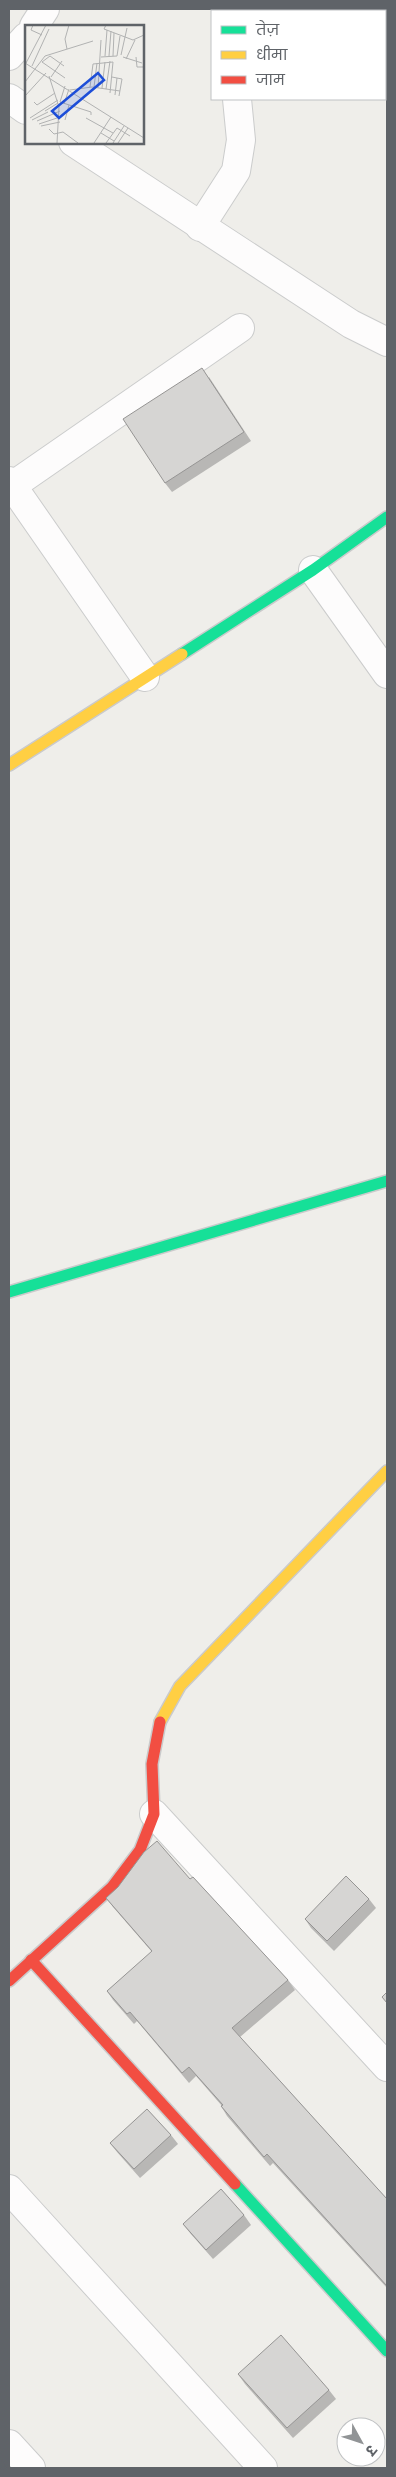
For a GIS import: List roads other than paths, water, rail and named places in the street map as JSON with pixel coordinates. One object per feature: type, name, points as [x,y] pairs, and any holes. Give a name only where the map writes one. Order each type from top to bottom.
[{"type":"street","points":[[35,25],[45,9]]},
{"type":"street","points":[[9,56],[25,37]]},
{"type":"street","points":[[9,98],[25,109]]},
{"type":"street","points":[[200,227],[236,171],[241,140],[237,100]]},
{"type":"street","points":[[76,144],[200,227],[351,324],[387,342]]},
{"type":"street","points":[[145,677],[10,483],[240,328]]},
{"type":"street","points":[[9,764],[313,570],[387,517]]},
{"type":"street","points":[[313,570],[387,674]]},
{"type":"street","points":[[9,1292],[387,1181]]},
{"type":"street","points":[[9,1981],[112,1887],[140,1850],[154,1814],[152,1764],[158,1726],[180,1686],[387,1471]]},
{"type":"street","points":[[154,1814],[387,2066]]},
{"type":"street","points":[[31,1960],[387,2351]]},
{"type":"street","points":[[9,2189],[263,2468]]},
{"type":"street","points":[[9,2444],[31,2468]]}]
